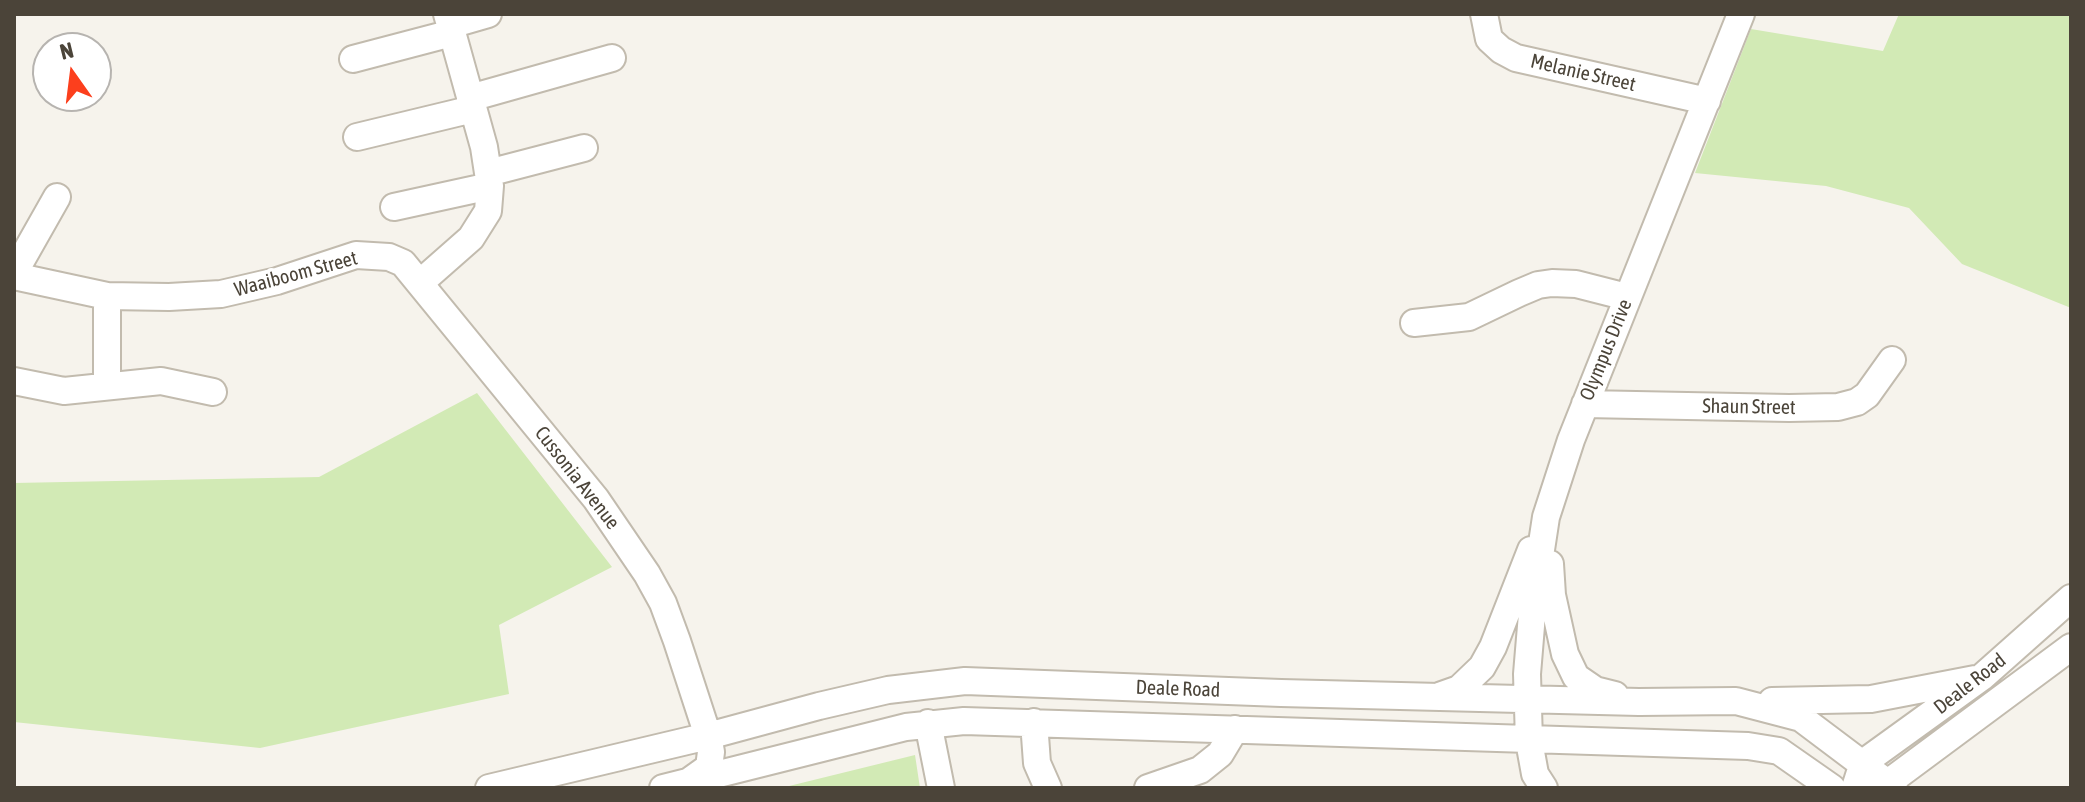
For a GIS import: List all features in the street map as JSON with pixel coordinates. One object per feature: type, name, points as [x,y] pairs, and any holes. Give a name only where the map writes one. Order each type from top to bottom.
[{"type":"street","points":[[353,59],[450,24],[488,14]]},
{"type":"street","name":"Melanie Street","points":[[1484,14],[1489,39],[1516,58],[1707,101]]},
{"type":"street","name":"Olympus Drive","points":[[1544,788],[1535,774],[1529,741],[1528,700],[1529,640],[1546,517],[1585,404],[1741,14]]},
{"type":"street","points":[[421,282],[471,238],[488,211],[489,180],[450,24]]},
{"type":"street","points":[[357,137],[612,58]]},
{"type":"street","points":[[394,207],[584,148]]},
{"type":"street","points":[[14,275],[57,197]]},
{"type":"street","name":"Waaiboom Street","points":[[14,275],[107,296],[169,297],[221,294],[277,281],[356,255],[389,257]]},
{"type":"street","name":"Cussonia Avenue","points":[[389,257],[403,263],[421,282],[596,499],[639,561],[668,616],[708,736]]},
{"type":"street","points":[[1414,323],[1469,317],[1538,285],[1552,283],[1576,284],[1627,297]]},
{"type":"street","points":[[107,296],[107,385]]},
{"type":"street","name":"Shaun Street","points":[[1585,404],[1838,407],[1857,402],[1867,395],[1892,360]]},
{"type":"street","points":[[14,381],[64,391],[161,381],[213,392]]},
{"type":"street","points":[[1379,696],[1439,696],[1459,689],[1470,680],[1493,647],[1546,517]]},
{"type":"street","points":[[1546,517],[1552,595],[1565,654],[1576,677],[1595,690],[1639,702]]},
{"type":"street","name":"Deale Road","points":[[1859,776],[1982,677],[2071,598]]},
{"type":"street","name":"Deale Road","points":[[489,788],[819,706],[925,684],[965,681],[1528,700],[1736,701],[1801,718],[1859,776],[1888,787],[2071,647]]},
{"type":"street","points":[[1736,701],[1871,699],[1982,677]]},
{"type":"street","points":[[1143,688],[1145,726]]},
{"type":"street","name":"Deale Road","points":[[675,785],[928,723],[964,721],[1748,746],[1779,751],[1832,788]]},
{"type":"street","points":[[1034,722],[1037,763],[1048,788]]},
{"type":"street","points":[[928,723],[941,788]]},
{"type":"street","points":[[1148,788],[1200,770],[1220,754],[1235,729]]},
{"type":"street","points":[[708,736],[749,759],[769,760]]},
{"type":"street","points":[[675,785],[709,767],[711,752],[708,736]]},
{"type":"green space","points":[[1899,14],[2071,14],[2071,308],[1962,264],[1909,208],[1826,186],[1695,173],[1751,29],[1883,51]]},
{"type":"green space","points":[[477,393],[612,567],[499,625],[509,694],[260,748],[14,722],[14,483],[319,477]]},
{"type":"green space","points":[[915,755],[920,788],[781,788]]}]
